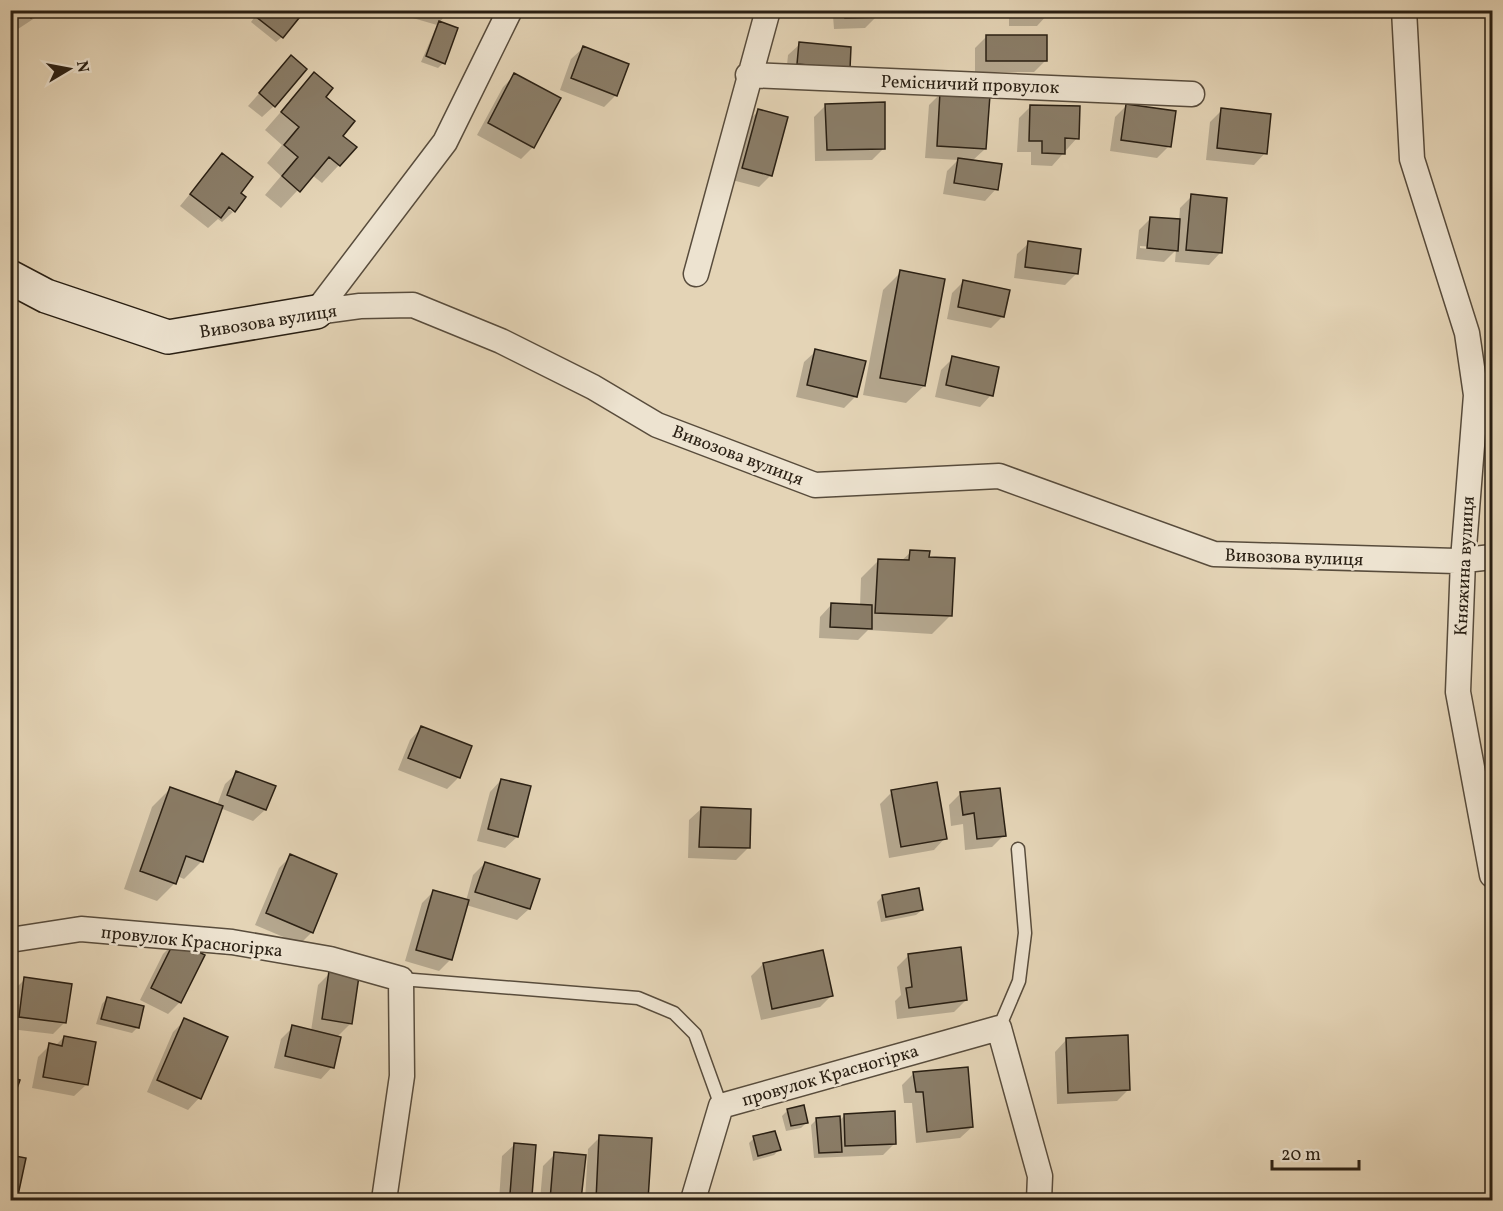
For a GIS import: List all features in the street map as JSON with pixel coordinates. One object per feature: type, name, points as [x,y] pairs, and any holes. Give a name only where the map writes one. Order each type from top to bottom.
[{"type":"street","points":[[316,312],[445,142],[510,10]]},
{"type":"street","points":[[696,274],[748,75],[768,10]]},
{"type":"street","name":"Княжина вулиця","points":[[1404,10],[1412,159],[1467,333],[1476,395],[1463,560],[1458,692],[1492,875]]},
{"type":"street","name":"Ремісничий провулок","points":[[748,75],[1192,94]]},
{"type":"street","name":"Вивозова вулиця","points":[[10,277],[46,296],[168,337],[360,306],[413,305],[501,341],[593,387],[657,424],[815,485],[999,477],[1214,554],[1463,560],[1492,557]]},
{"type":"street","name":"провулок Красногірка","points":[[10,940],[81,929],[232,942],[330,959],[401,980]]},
{"type":"street","points":[[384,1200],[402,1076],[401,980]]},
{"type":"street","points":[[999,1028],[1040,1176],[1039,1200]]},
{"type":"street","name":"провулок Красногірка","points":[[693,1200],[721,1106],[999,1028]]},
{"type":"lane","points":[[999,1028],[1019,981],[1025,933],[1018,849]]},
{"type":"lane","points":[[401,980],[638,998],[674,1013],[695,1034],[721,1106]]},
{"type":"building","points":[[26,10],[43,10],[31,18]]},
{"type":"building","points":[[260,10],[289,10],[299,18],[283,38],[255,16]]},
{"type":"building","points":[[845,10],[878,10],[878,17],[845,18]]},
{"type":"building","points":[[1020,10],[1050,10],[1050,15],[1020,14]]},
{"type":"building","points":[[439,21],[458,28],[445,64],[426,56]]},
{"type":"building","points":[[986,35],[1047,35],[1047,61],[986,61]]},
{"type":"building","points":[[799,42],[851,47],[850,69],[797,64]]},
{"type":"building","points":[[583,46],[629,64],[617,96],[571,78]]},
{"type":"building","points":[[291,55],[307,69],[275,107],[259,93]]},
{"type":"building","points":[[314,72],[333,88],[326,97],[355,121],[343,136],[357,147],[340,166],[329,157],[300,192],[282,176],[298,157],[284,145],[299,127],[281,112]]},
{"type":"building","points":[[514,73],[561,98],[534,148],[488,123]]},
{"type":"building","points":[[940,92],[990,95],[986,149],[937,146]]},
{"type":"building","points":[[885,102],[885,149],[827,150],[825,104]]},
{"type":"building","points":[[1126,104],[1176,111],[1171,147],[1121,140]]},
{"type":"building","points":[[1030,105],[1080,106],[1079,139],[1065,138],[1065,154],[1042,153],[1042,141],[1029,141]]},
{"type":"building","points":[[1221,108],[1271,114],[1267,154],[1217,148]]},
{"type":"building","points":[[758,109],[788,117],[772,176],[742,168]]},
{"type":"building","points":[[222,153],[253,177],[241,193],[246,197],[235,212],[229,207],[221,218],[190,194]]},
{"type":"building","points":[[958,158],[1002,164],[998,190],[954,183]]},
{"type":"building","points":[[1191,194],[1227,198],[1222,253],[1186,250]]},
{"type":"building","points":[[1150,217],[1180,219],[1178,251],[1147,248]]},
{"type":"building","points":[[1028,241],[1081,249],[1078,274],[1025,267]]},
{"type":"building","points":[[900,270],[945,279],[925,386],[880,378]]},
{"type":"building","points":[[963,280],[1010,290],[1004,317],[958,307]]},
{"type":"building","points":[[815,349],[866,361],[857,397],[807,385]]},
{"type":"building","points":[[952,356],[999,367],[993,396],[946,385]]},
{"type":"building","points":[[910,550],[930,551],[929,557],[955,558],[952,616],[875,613],[878,559],[909,560]]},
{"type":"building","points":[[831,603],[872,605],[872,629],[830,627]]},
{"type":"building","points":[[421,726],[472,746],[460,778],[408,758]]},
{"type":"building","points":[[236,771],[276,786],[266,810],[227,795]]},
{"type":"building","points":[[501,779],[531,786],[518,837],[488,829]]},
{"type":"building","points":[[937,782],[947,839],[901,847],[891,790]]},
{"type":"building","points":[[170,787],[223,806],[203,862],[186,856],[176,884],[140,871]]},
{"type":"building","points":[[1000,788],[1006,836],[977,839],[974,813],[963,815],[960,792]]},
{"type":"building","points":[[701,807],[751,809],[750,848],[699,847]]},
{"type":"building","points":[[290,854],[337,874],[313,933],[266,913]]},
{"type":"building","points":[[485,862],[540,879],[530,909],[475,892]]},
{"type":"building","points":[[919,888],[923,910],[886,917],[882,895]]},
{"type":"building","points":[[433,890],[469,900],[452,960],[416,950]]},
{"type":"building","points":[[175,940],[205,955],[181,1003],[151,988]]},
{"type":"building","points":[[961,947],[967,1000],[909,1008],[906,988],[912,987],[908,954]]},
{"type":"building","points":[[823,950],[833,996],[772,1009],[763,963]]},
{"type":"building","points":[[329,971],[359,976],[352,1024],[322,1019]]},
{"type":"building","points":[[24,977],[72,984],[66,1023],[19,1017]]},
{"type":"building","points":[[107,997],[144,1006],[139,1028],[101,1019]]},
{"type":"building","points":[[184,1018],[228,1037],[201,1099],[157,1080]]},
{"type":"building","points":[[292,1025],[341,1037],[334,1068],[285,1056]]},
{"type":"building","points":[[1128,1035],[1130,1090],[1068,1093],[1066,1038]]},
{"type":"building","points":[[64,1036],[96,1042],[88,1085],[43,1077],[49,1043],[62,1046]]},
{"type":"building","points":[[968,1067],[973,1127],[927,1132],[923,1092],[916,1092],[913,1072]]},
{"type":"building","points":[[10,1077],[20,1080],[10,1108]]},
{"type":"building","points":[[804,1105],[808,1123],[791,1126],[787,1109]]},
{"type":"building","points":[[895,1111],[896,1144],[845,1146],[844,1114]]},
{"type":"building","points":[[840,1116],[842,1152],[819,1153],[816,1118]]},
{"type":"building","points":[[775,1131],[781,1150],[758,1156],[753,1136]]},
{"type":"building","points":[[599,1135],[652,1138],[648,1200],[596,1200]]},
{"type":"building","points":[[514,1143],[536,1145],[532,1196],[510,1194]]},
{"type":"building","points":[[554,1152],[586,1155],[581,1200],[550,1200]]},
{"type":"building","points":[[10,1155],[26,1158],[17,1200],[10,1200]]},
{"type":"building","points":[[839,1195],[839,1200],[811,1200],[811,1197]]},
{"type":"building","points":[[720,1197],[771,1200],[720,1200]]}]
